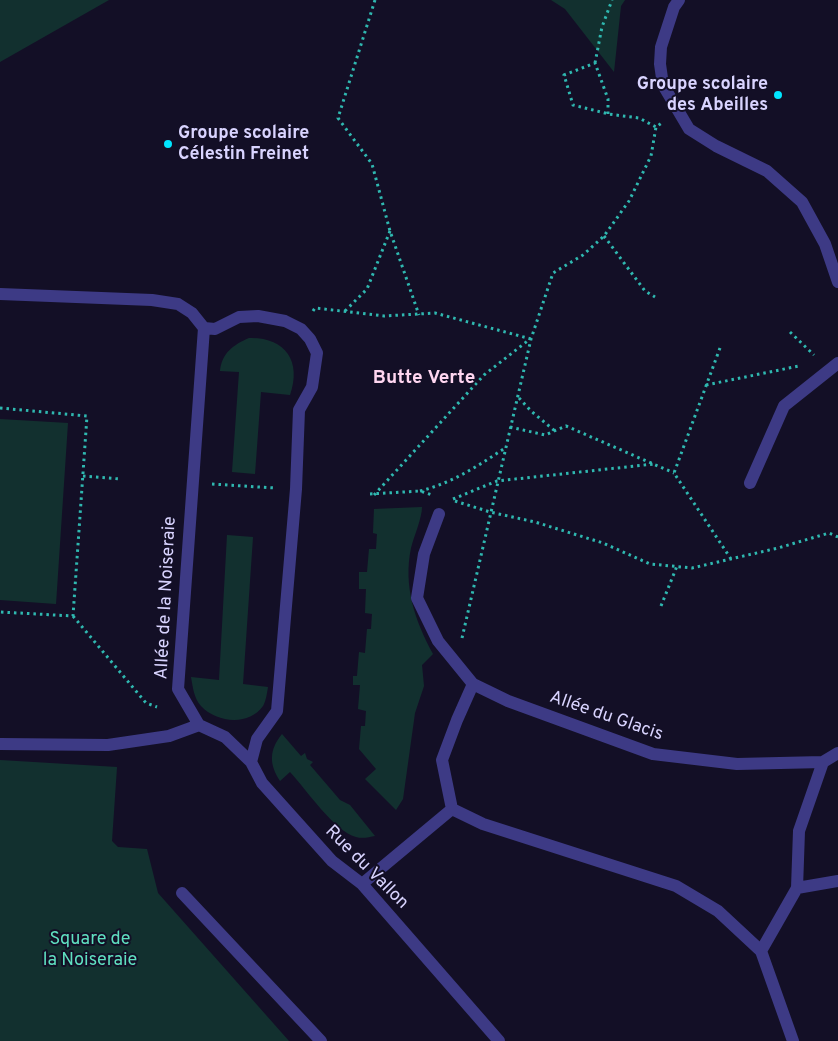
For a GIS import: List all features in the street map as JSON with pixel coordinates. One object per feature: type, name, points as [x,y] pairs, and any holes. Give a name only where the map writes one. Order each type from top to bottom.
[{"type":"street","points":[[679,0],[668,21],[661,47],[660,64],[663,85],[689,129],[716,146],[768,171],[802,202],[825,244],[838,282]]},
{"type":"street","points":[[0,294],[152,300],[178,304],[192,313],[204,328],[215,329],[239,317],[258,316],[285,321],[301,329],[310,339],[317,353],[312,387],[299,410],[296,489],[277,711],[257,739],[250,762]]},
{"type":"street","name":"Allée de la Noiseraie","points":[[198,725],[178,690],[191,483],[204,328]]},
{"type":"street","points":[[750,482],[784,406],[834,366]]},
{"type":"street","name":"Allée du Glacis","points":[[439,514],[424,554],[417,598],[438,641],[473,684],[508,700],[653,754],[737,764],[823,762],[838,753]]},
{"type":"street","points":[[452,809],[442,760],[456,720],[473,684]]},
{"type":"street","points":[[0,744],[108,745],[169,736],[198,725]]},
{"type":"street","name":"Rue du Vallon","points":[[198,725],[225,737],[250,762],[262,783],[332,861],[362,884],[499,1041]]},
{"type":"street","points":[[761,951],[797,888],[799,832],[823,762]]},
{"type":"street","points":[[362,884],[452,809]]},
{"type":"street","points":[[452,809],[483,824],[676,886],[718,911],[761,951],[793,1041]]},
{"type":"street","points":[[797,888],[838,881]]},
{"type":"street","points":[[182,893],[321,1041]]},
{"type":"path","points":[[375,0],[338,118],[372,164],[390,232],[419,315]]},
{"type":"path","points":[[608,114],[608,99],[595,63],[602,27],[612,0]]},
{"type":"path","points":[[595,63],[564,75],[572,105],[608,114],[639,118],[656,127]]},
{"type":"path","points":[[456,663],[531,339],[553,272],[583,255],[604,236],[629,201],[651,156],[656,127],[679,112]]},
{"type":"path","points":[[344,311],[367,289],[390,232]]},
{"type":"path","points":[[604,236],[645,291],[655,297]]},
{"type":"path","points":[[301,329],[315,308],[384,316],[434,313],[531,339]]},
{"type":"path","points":[[790,332],[834,366]]},
{"type":"path","points":[[505,448],[475,468],[438,487],[420,491],[372,495],[484,375],[531,339]]},
{"type":"path","points":[[674,473],[720,348]]},
{"type":"path","points":[[706,384],[818,362],[834,366]]},
{"type":"path","points":[[519,398],[555,431]]},
{"type":"path","points":[[0,408],[87,416],[73,616],[146,703],[157,707]]},
{"type":"path","points":[[510,427],[545,435],[566,426],[674,473],[732,559]]},
{"type":"path","points":[[654,464],[497,481],[451,500],[490,512],[536,522],[604,543],[650,564],[692,568],[778,548],[829,533],[838,537]]},
{"type":"path","points":[[83,476],[120,479]]},
{"type":"path","points":[[191,483],[296,489]]},
{"type":"path","points":[[420,491],[435,496]]},
{"type":"path","points":[[661,606],[677,566]]},
{"type":"path","points":[[0,612],[73,616]]},
{"type":"green space","points":[[0,0],[109,0],[0,62]]},
{"type":"green space","points":[[551,0],[625,0],[621,6],[614,72],[565,9]]},
{"type":"green space","points":[[249,338],[262,339],[281,347],[288,353],[294,372],[290,395],[261,392],[255,474],[232,472],[239,372],[220,371],[223,359],[229,350]]},
{"type":"green space","points":[[0,419],[68,423],[56,604],[0,600]]},
{"type":"green space","points":[[422,507],[411,548],[409,562],[410,590],[416,616],[433,654],[422,665],[424,686],[415,713],[403,799],[396,810],[365,779],[376,769],[359,749],[361,726],[365,726],[366,711],[358,709],[360,685],[353,685],[353,676],[357,676],[359,652],[365,653],[367,629],[371,629],[372,614],[365,613],[366,589],[359,589],[359,572],[367,572],[369,549],[376,549],[377,534],[373,533],[374,509]]},
{"type":"green space","points":[[227,535],[253,537],[243,684],[268,687],[264,704],[257,712],[250,717],[233,720],[215,716],[201,706],[195,696],[191,677],[219,680]]},
{"type":"green space","points":[[282,734],[301,756],[305,753],[307,759],[313,762],[310,765],[340,800],[350,805],[375,836],[356,837],[339,827],[290,772],[280,781],[272,763],[272,757],[275,746]]},
{"type":"green space","name":"Square de la Noiseraie","points":[[0,760],[117,767],[112,841],[118,847],[147,849],[158,893],[289,1041],[0,1041]]},
{"type":"place","name":"Groupe scolaire des Abeilles","points":[[778,95]]},
{"type":"place","name":"Groupe scolaire Célestin Freinet","points":[[168,144]]},
{"type":"district","name":"Butte Verte","points":[[424,379]]}]
